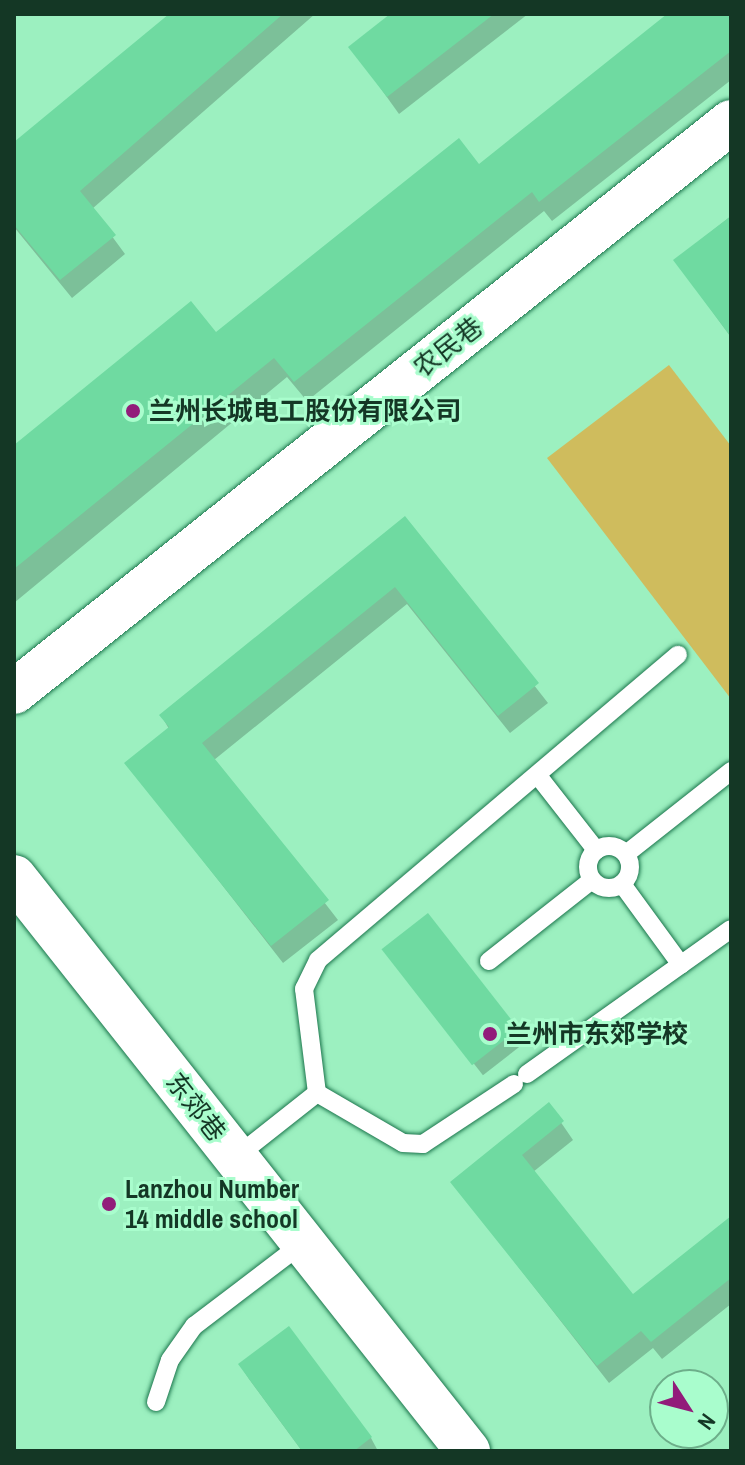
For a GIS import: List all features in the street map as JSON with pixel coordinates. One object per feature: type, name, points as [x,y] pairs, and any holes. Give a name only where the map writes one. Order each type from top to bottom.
[{"type":"street","name":"农民巷","points":[[14,692],[731,122]]},
{"type":"street","name":"东郊巷","points":[[14,877],[468,1451]]},
{"type":"lane","points":[[317,1093],[304,989],[318,960],[539,777],[678,655]]},
{"type":"lane","points":[[626,854],[731,771]]},
{"type":"lane","points":[[539,777],[596,850]]},
{"type":"lane","points":[[612,845],[626,854],[631,869],[622,884],[606,888],[592,880],[588,864],[596,850],[612,845]]},
{"type":"lane","points":[[489,961],[592,880]]},
{"type":"lane","points":[[622,884],[681,965]]},
{"type":"lane","points":[[317,1093],[403,1143],[423,1144],[521,1079],[731,929]]},
{"type":"lane","points":[[236,1157],[317,1093]]},
{"type":"lane","points":[[156,1402],[170,1360],[194,1326],[303,1243]]},
{"type":"shaded area","points":[[669,365],[731,446],[731,699],[547,458]]},
{"type":"building","points":[[169,14],[283,14],[80,191],[116,235],[60,280],[14,225],[14,142]]},
{"type":"building","points":[[390,14],[494,14],[387,97],[348,47]]},
{"type":"building","points":[[667,14],[731,14],[731,51],[539,202],[532,192],[294,382],[274,358],[14,569],[14,445],[191,301],[216,332],[459,138],[479,164]]},
{"type":"building","points":[[731,216],[731,337],[673,260]]},
{"type":"building","points":[[405,516],[539,683],[498,716],[395,587],[202,743],[329,900],[271,946],[124,763],[169,727],[159,715]]},
{"type":"building","points":[[428,913],[519,1029],[472,1065],[382,949]]},
{"type":"building","points":[[549,1102],[564,1121],[522,1155],[633,1294],[731,1216],[731,1278],[651,1342],[641,1331],[597,1366],[450,1182]]},
{"type":"building","points":[[289,1326],[372,1437],[354,1451],[302,1451],[238,1364]]},
{"type":"place","name":"兰州长城电工股份有限公司","points":[[133,411]]},
{"type":"place","name":"兰州市东郊学校","points":[[490,1034]]},
{"type":"place","name":"Lanzhou Number 14 middle school","points":[[109,1204]]}]
